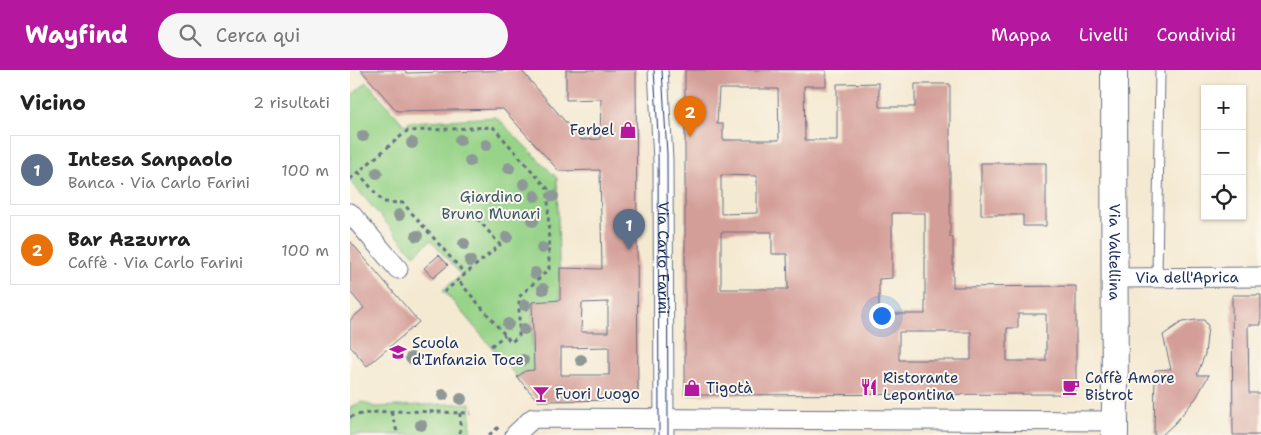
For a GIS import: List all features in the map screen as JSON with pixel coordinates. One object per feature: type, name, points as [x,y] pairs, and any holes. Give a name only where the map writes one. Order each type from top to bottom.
[{"type":"main road","name":"Via Valtellina","points":[[1114,70],[1115,428]]},
{"type":"street","name":"Via Carlo Farini","points":[[660,74],[663,160],[664,427]]},
{"type":"street","points":[[350,213],[398,269]]},
{"type":"street","name":"Via dell'Aprica","points":[[1115,278],[1261,277]]},
{"type":"street","points":[[515,435],[533,418],[664,427],[1115,428]]},
{"type":"lane","points":[[1157,277],[1160,70]]},
{"type":"path","points":[[350,179],[407,131],[493,128],[548,189],[549,269],[519,297],[519,336],[511,342],[458,280]]},
{"type":"path","points":[[358,172],[383,202],[403,203],[465,274]]},
{"type":"path","points":[[444,292],[500,244],[478,219]]},
{"type":"path","points":[[491,346],[505,335]]},
{"type":"path","points":[[392,412],[398,435]]},
{"type":"path","points":[[350,417],[392,412],[471,413]]},
{"type":"path","points":[[460,413],[460,435]]},
{"type":"green space","name":"Giardino Bruno Munari","points":[[367,82],[404,125],[410,122],[496,117],[557,178],[560,300],[532,302],[533,371],[525,371],[517,377],[443,290],[461,275],[431,240],[414,255],[350,181],[350,97]]},
{"type":"green space","points":[[362,402],[375,407],[471,403],[470,435],[350,435],[350,407]]},
{"type":"building","points":[[361,70],[405,70],[407,73],[521,70],[581,140],[600,139],[601,99],[566,100],[566,70],[636,70],[638,400],[538,401],[517,377],[525,371],[534,370],[532,302],[560,300],[560,268],[602,269],[600,170],[559,171],[503,109],[397,111]],"holes":[[[608,302],[608,332],[581,332],[582,303]],[[609,347],[609,375],[561,375],[561,348]]]},
{"type":"building","points":[[685,70],[826,70],[826,86],[804,86],[805,140],[837,140],[837,84],[879,83],[879,107],[915,107],[915,84],[950,84],[950,237],[953,237],[953,287],[1076,286],[1076,394],[685,395]],"holes":[[[719,89],[778,89],[779,140],[723,140],[723,124],[717,124]],[[721,175],[757,176],[757,213],[721,214]],[[892,213],[925,213],[925,314],[879,314],[879,279],[892,278]],[[721,232],[772,232],[772,254],[787,254],[788,289],[721,289]],[[1018,314],[1046,314],[1046,361],[1007,361],[1007,328],[1018,328]],[[899,332],[971,332],[971,360],[899,360]]]},
{"type":"building","points":[[981,163],[1046,163],[1046,226],[1023,226],[1023,215],[981,215]]},
{"type":"building","points":[[350,241],[419,322],[367,366],[350,346],[350,320],[364,308],[350,292]]},
{"type":"building","points":[[439,255],[448,265],[433,278],[424,268]]},
{"type":"building","points":[[1232,295],[1261,295],[1261,325],[1248,325],[1249,393],[1261,393],[1261,435],[1233,435]]},
{"type":"building","points":[[1204,320],[1208,326],[1205,354],[1197,375],[1209,375],[1196,398],[1175,423],[1162,435],[1154,435],[1155,370],[1171,369],[1163,335],[1182,322]]},
{"type":"tram line","points":[[654,70],[658,134],[659,435]]},
{"type":"tram line","points":[[662,70],[667,154],[668,435]]},
{"type":"place","name":"Ferbel","points":[[628,130]]},
{"type":"place","name":"Bar Azzurra","points":[[690,137]]},
{"type":"place","name":"Intesa Sanpaolo","points":[[629,250]]},
{"type":"place","name":"Scuola d'Infanzia Toce","points":[[398,352]]},
{"type":"place","name":"Ristorante Lepontina","points":[[869,387]]},
{"type":"place","name":"Caffè Amore Bistrot","points":[[1071,387]]},
{"type":"place","name":"Tigotà","points":[[692,388]]},
{"type":"place","name":"Fuori Luogo","points":[[541,394]]}]
